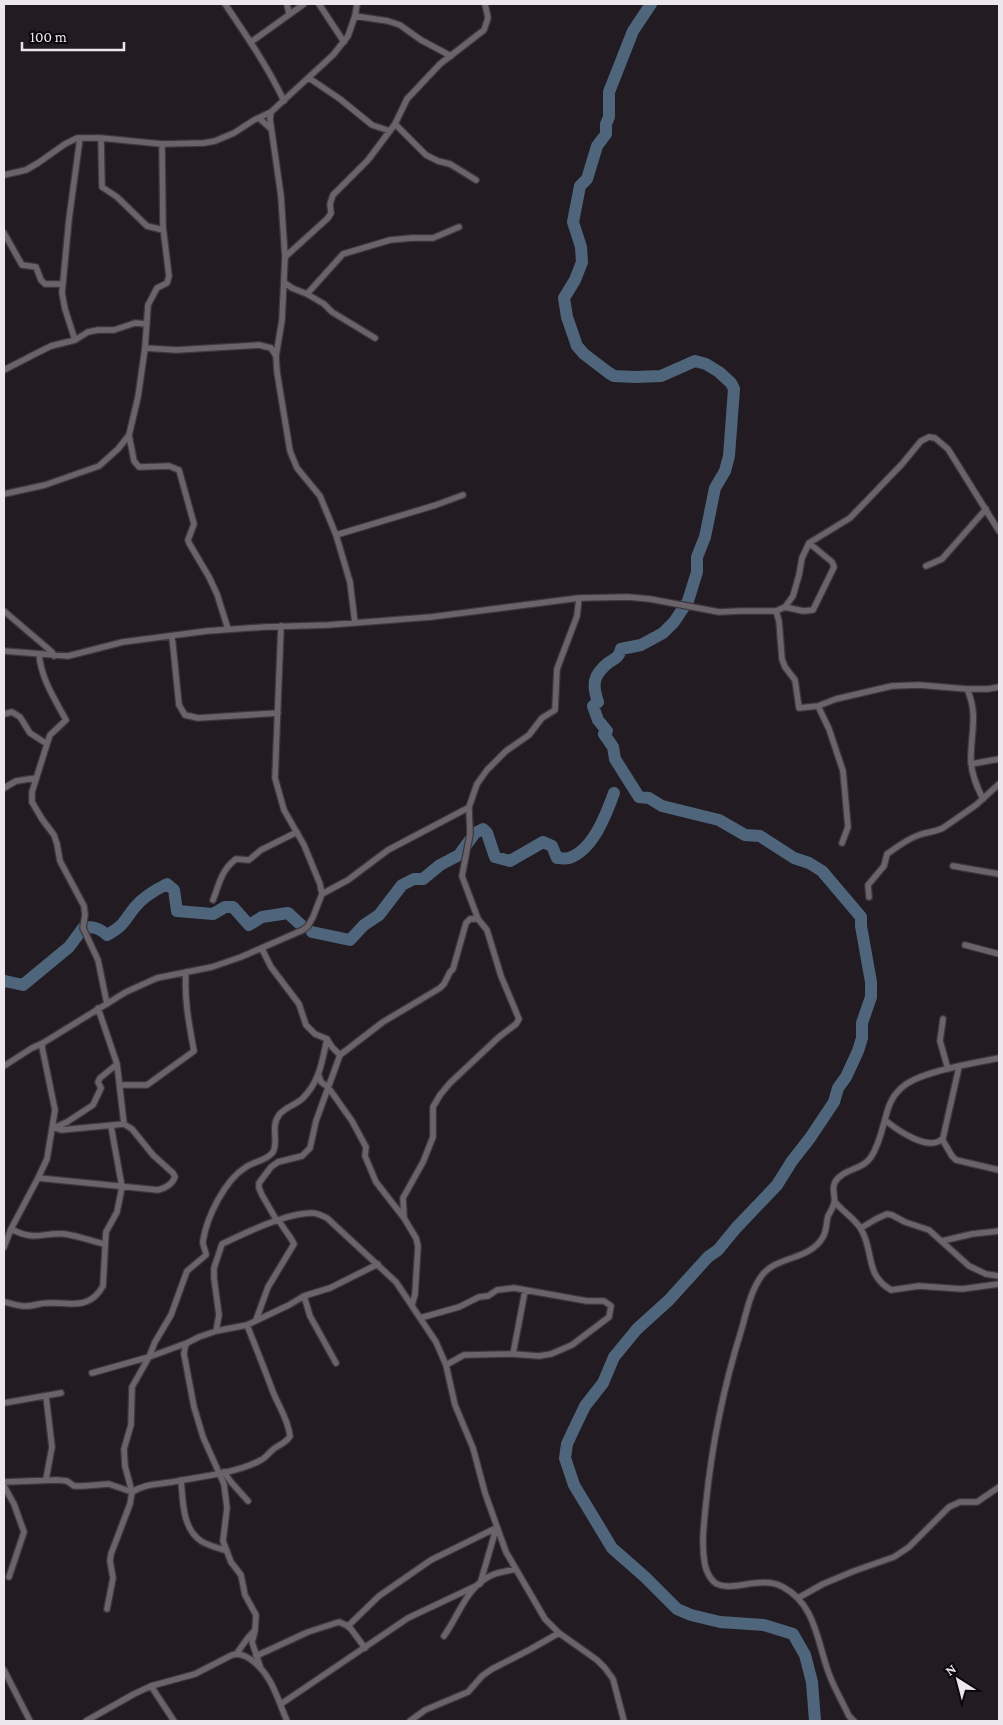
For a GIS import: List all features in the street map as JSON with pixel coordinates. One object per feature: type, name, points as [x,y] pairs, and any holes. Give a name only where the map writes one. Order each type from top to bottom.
[{"type":"street","points":[[225,4],[251,42],[284,101]]},
{"type":"street","points":[[287,4],[289,14]]},
{"type":"street","points":[[251,42],[304,4]]},
{"type":"street","points":[[319,4],[344,42]]},
{"type":"street","points":[[4,175],[26,170],[64,144],[80,138],[101,138],[162,144],[204,143],[215,141],[234,132],[271,112],[333,55],[348,36],[357,4]]},
{"type":"street","points":[[285,256],[328,218],[331,213],[330,204],[333,195],[368,160],[395,124],[407,99],[440,64],[484,30],[488,18],[485,4]]},
{"type":"street","points":[[355,16],[388,21],[452,56]]},
{"type":"street","points":[[309,78],[340,99],[372,125],[390,131]]},
{"type":"street","points":[[271,112],[271,129],[281,196],[285,256],[282,320],[276,356],[277,372],[290,451],[297,468],[320,496],[336,535],[350,582],[355,623]]},
{"type":"street","points":[[259,118],[271,129]]},
{"type":"street","points":[[395,124],[426,155],[450,164],[476,180]]},
{"type":"street","points":[[75,340],[62,293],[69,219],[80,138]]},
{"type":"street","points":[[101,138],[102,187],[117,197],[147,226],[163,230]]},
{"type":"street","points":[[162,144],[163,230],[169,276],[167,283],[157,288],[148,305],[145,348],[138,397],[129,435],[134,461],[139,467],[168,466],[179,470],[194,524],[188,540],[213,586],[228,629]]},
{"type":"street","points":[[307,294],[343,254],[390,240],[433,238],[459,227]]},
{"type":"street","points":[[4,232],[22,264],[36,267],[41,280],[45,284],[63,284]]},
{"type":"street","points":[[285,283],[324,304],[332,312],[375,338]]},
{"type":"street","points":[[4,370],[51,346],[75,340],[88,332],[114,330],[135,323],[147,324]]},
{"type":"street","points":[[145,348],[176,350],[259,345],[271,348],[276,356]]},
{"type":"street","points":[[4,494],[45,485],[99,466],[118,449],[129,435]]},
{"type":"street","points":[[4,651],[54,656],[82,654],[123,642],[228,629],[328,626],[431,617],[579,598],[628,597],[650,599],[720,612],[776,611],[785,607],[793,596],[802,558],[809,543],[850,518],[902,464],[916,445],[929,437],[935,438],[948,449],[999,531]]},
{"type":"street","points":[[336,535],[436,505],[463,494]]},
{"type":"street","points":[[926,566],[942,559],[986,509]]},
{"type":"street","points":[[785,607],[803,611],[813,610],[834,567],[832,562],[809,543]]},
{"type":"street","points":[[404,1218],[403,1198],[423,1162],[433,1137],[432,1113],[437,1101],[450,1083],[499,1037],[516,1024],[519,1019],[501,976],[487,930],[478,919],[462,876],[470,834],[469,806],[477,784],[488,770],[506,751],[529,736],[542,718],[555,710],[557,669],[577,616],[579,598]]},
{"type":"street","points":[[4,611],[52,652],[54,656]]},
{"type":"street","points":[[776,611],[782,660],[795,680],[799,708],[818,706],[836,699],[892,686],[920,685],[966,689],[999,687]]},
{"type":"street","points":[[4,1066],[126,992],[157,978],[212,967],[262,949],[303,930],[314,917],[322,894],[320,884],[304,845],[284,810],[275,778],[281,626]]},
{"type":"street","points":[[172,636],[179,705],[185,715],[198,718],[278,713]]},
{"type":"street","points":[[39,654],[40,666],[48,687],[66,720],[50,735],[32,792],[32,802],[54,836],[60,861],[84,906],[83,928],[98,960],[107,1004]]},
{"type":"street","points":[[966,689],[972,701],[974,711],[971,764],[976,785],[984,799]]},
{"type":"street","points":[[818,706],[844,771],[848,827],[842,843]]},
{"type":"street","points":[[4,714],[12,712],[20,717],[30,733],[47,744]]},
{"type":"street","points":[[971,764],[999,760]]},
{"type":"street","points":[[4,788],[16,781],[36,778]]},
{"type":"street","points":[[869,897],[868,885],[884,866],[887,854],[901,843],[919,834],[937,832],[984,799],[999,784]]},
{"type":"street","points":[[322,894],[348,880],[388,850],[469,806]]},
{"type":"street","points":[[213,900],[220,877],[231,863],[236,859],[249,860],[261,850],[297,832]]},
{"type":"street","points":[[953,866],[999,874]]},
{"type":"street","points":[[256,1320],[268,1287],[294,1244],[262,1195],[259,1183],[271,1167],[278,1162],[302,1156],[310,1148],[316,1122],[328,1087],[334,1077],[340,1055],[383,1022],[440,988],[453,969],[466,923],[470,919],[478,919]]},
{"type":"street","points":[[965,944],[999,954]]},
{"type":"street","points":[[262,949],[271,967],[299,1004],[306,1025],[316,1034],[327,1039],[340,1055]]},
{"type":"street","points":[[120,1085],[147,1085],[194,1051],[187,1014],[186,972]]},
{"type":"street","points":[[98,1008],[117,1064],[124,1124]]},
{"type":"street","points":[[943,1020],[940,1041],[948,1069]]},
{"type":"street","points":[[108,1608],[114,1578],[110,1562],[111,1554],[130,1504],[132,1492],[124,1466],[124,1449],[131,1425],[132,1387],[171,1315],[186,1271],[206,1255],[202,1243],[213,1209],[224,1189],[239,1172],[273,1152],[274,1128],[278,1116],[290,1105],[302,1098],[319,1076],[327,1039]]},
{"type":"street","points":[[4,1247],[46,1159],[54,1128],[55,1110],[42,1047],[43,1043]]},
{"type":"street","points":[[999,1058],[959,1066],[907,1083],[894,1097],[876,1150],[864,1165],[841,1176],[835,1182],[833,1194],[835,1202],[861,1228],[866,1239],[873,1271],[880,1281],[891,1290],[919,1286],[962,1289],[999,1284]]},
{"type":"street","points":[[54,1128],[93,1105],[101,1088],[98,1082],[100,1078],[117,1064]]},
{"type":"street","points":[[885,1120],[912,1138],[936,1144],[942,1139],[959,1066]]},
{"type":"street","points":[[319,1076],[321,1082],[328,1087],[352,1121],[366,1147],[365,1156],[376,1182],[404,1218],[416,1238],[418,1246],[412,1305]]},
{"type":"street","points":[[38,1178],[158,1190],[166,1188],[173,1182],[175,1177],[132,1129],[124,1124],[62,1130],[54,1128]]},
{"type":"street","points":[[4,1302],[25,1306],[46,1303],[72,1305],[88,1300],[100,1291],[103,1286],[106,1232],[117,1212],[122,1187],[111,1126]]},
{"type":"street","points":[[942,1139],[956,1160],[999,1170]]},
{"type":"street","points":[[835,1202],[829,1214],[824,1236],[815,1247],[770,1268],[762,1275],[755,1288],[738,1340],[714,1440],[703,1535],[705,1567],[712,1580],[717,1584],[770,1583],[782,1586],[798,1598],[814,1625],[828,1672],[849,1716],[854,1721]]},
{"type":"street","points":[[216,1331],[219,1314],[214,1268],[222,1244],[244,1233],[278,1220],[311,1213],[318,1214],[327,1218],[378,1264],[396,1282],[412,1305],[436,1342],[446,1364],[455,1405],[473,1448],[496,1528],[506,1552],[546,1618],[559,1632],[597,1660],[613,1679],[624,1721]]},
{"type":"street","points":[[861,1228],[887,1214],[928,1230],[977,1271],[999,1276]]},
{"type":"street","points":[[11,1229],[35,1237],[64,1234],[104,1244]]},
{"type":"street","points":[[942,1241],[972,1234],[999,1231]]},
{"type":"street","points":[[92,1373],[149,1357],[216,1331],[247,1326],[256,1320],[289,1306],[304,1296],[330,1288],[378,1264]]},
{"type":"street","points":[[420,1318],[459,1308],[479,1297],[488,1296],[497,1290],[514,1288],[587,1301],[604,1301],[611,1304],[611,1310],[605,1320],[572,1345],[559,1351],[545,1356],[513,1354],[464,1356],[446,1364]]},
{"type":"street","points":[[513,1354],[525,1291]]},
{"type":"street","points":[[304,1296],[310,1316],[336,1362]]},
{"type":"street","points":[[4,1482],[46,1480],[67,1481],[74,1486],[110,1484],[132,1492],[148,1484],[158,1484],[221,1472],[262,1460],[288,1440],[290,1436],[284,1414],[247,1326]]},
{"type":"street","points":[[187,1343],[184,1354],[194,1408],[203,1437],[221,1472],[224,1484],[227,1508],[223,1541],[231,1562],[241,1575],[245,1594],[256,1616],[252,1642],[256,1656],[281,1704],[287,1721]]},
{"type":"street","points":[[4,1403],[61,1393]]},
{"type":"street","points":[[46,1396],[52,1447],[46,1480]]},
{"type":"street","points":[[221,1472],[248,1501]]},
{"type":"street","points":[[181,1480],[184,1516],[193,1533],[204,1542],[227,1551]]},
{"type":"street","points":[[4,1486],[14,1504],[24,1532],[9,1577]]},
{"type":"street","points":[[798,1598],[823,1584],[894,1557],[909,1547],[949,1507],[960,1502],[977,1502],[999,1487]]},
{"type":"street","points":[[480,1584],[484,1564],[496,1528]]},
{"type":"street","points":[[348,1626],[379,1596],[431,1560],[496,1528]]},
{"type":"street","points":[[444,1636],[455,1621],[467,1597],[480,1584],[492,1575],[516,1569]]},
{"type":"street","points":[[281,1704],[408,1618],[480,1584]]},
{"type":"street","points":[[256,1656],[308,1632],[339,1622],[348,1626],[365,1648]]},
{"type":"street","points":[[86,1721],[151,1686],[195,1674],[237,1653],[255,1631]]},
{"type":"street","points":[[410,1721],[425,1710],[468,1692],[482,1676],[492,1669],[559,1632]]},
{"type":"street","points":[[237,1653],[260,1666]]},
{"type":"street","points":[[4,1670],[30,1721]]},
{"type":"street","points":[[151,1686],[174,1721]]},
{"type":"waterway","points":[[651,4],[633,31],[609,92],[609,117],[606,124],[606,134],[597,146],[587,179],[580,186],[573,222],[581,247],[582,262],[575,280],[564,298],[567,317],[577,346],[584,354],[614,376],[661,376],[695,361],[706,364],[719,372],[731,383],[734,389],[729,456],[725,471],[715,488],[705,537],[697,557],[697,572],[688,601],[674,622],[663,633],[641,645],[621,649],[618,656],[603,667],[595,681],[598,702],[593,706],[598,720],[607,731],[604,734],[613,747],[615,759],[639,797],[649,798],[662,806],[719,820],[745,835],[760,836],[794,858],[809,863],[822,871],[861,917],[871,982],[871,997],[862,1023],[862,1038],[858,1051],[846,1077],[838,1088],[834,1102],[777,1185],[718,1250],[708,1257],[669,1300],[637,1329],[614,1357],[603,1383],[585,1406],[567,1444],[565,1458],[574,1485],[612,1548],[677,1609],[691,1615],[720,1622],[764,1625],[793,1634],[805,1655],[812,1682],[815,1721]]},
{"type":"waterway","points":[[312,932],[350,940],[364,925],[379,915],[402,885],[414,879],[423,879],[440,865],[459,855],[475,833],[483,829],[487,833],[495,857],[510,861],[543,842],[552,846],[557,858],[569,858],[585,848],[592,840],[603,821],[614,793]]},
{"type":"waterway","points":[[4,982],[23,985],[69,947],[83,928],[96,928],[107,935],[113,932],[142,900],[167,884],[174,890],[177,911],[213,914],[225,907],[233,907],[249,925],[262,917],[288,913],[301,925]]}]
